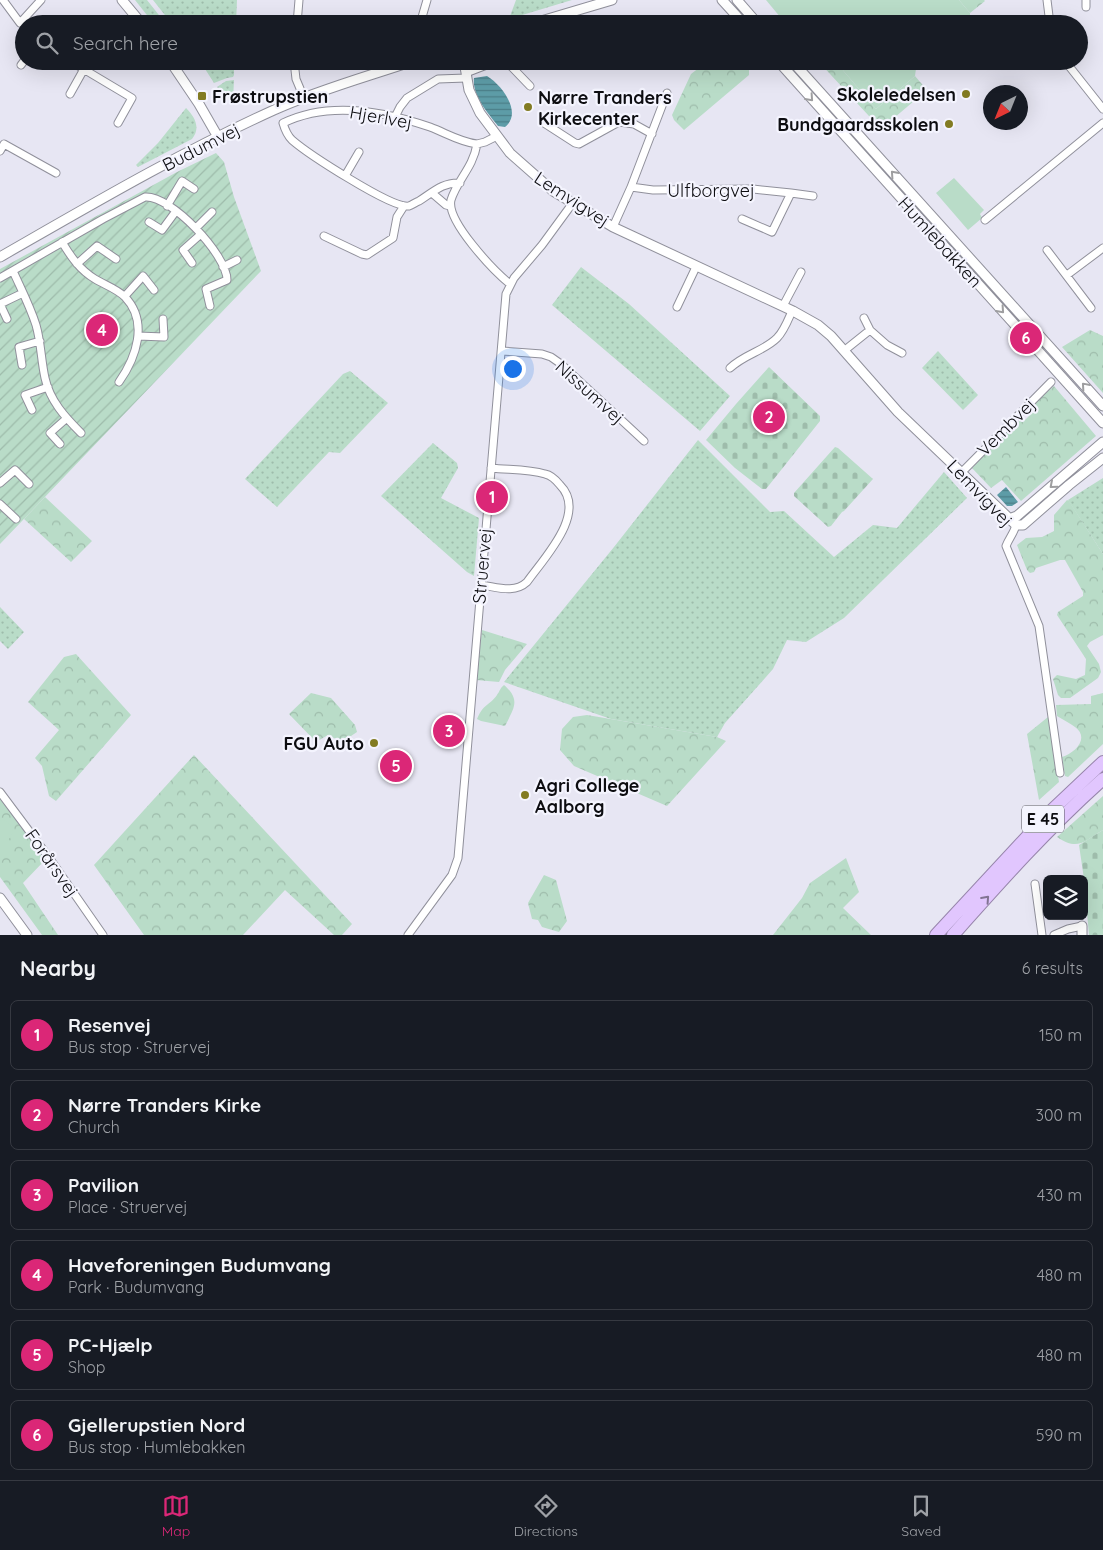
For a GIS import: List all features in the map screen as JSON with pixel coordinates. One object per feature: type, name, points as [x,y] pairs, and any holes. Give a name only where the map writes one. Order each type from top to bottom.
[{"type":"highway","points":[[985,880],[1047,807],[1103,752]]},
{"type":"highway","name":"E 45","points":[[936,935],[1051,811],[1103,762]]},
{"type":"highway","name":"E 45","points":[[953,935],[1030,851],[1103,779]]},
{"type":"highway","points":[[1030,851],[1103,787]]},
{"type":"street","points":[[3,0],[15,16]]},
{"type":"street","points":[[30,15],[41,0]]},
{"type":"street","points":[[122,0],[134,15]]},
{"type":"street","points":[[297,15],[299,0]]},
{"type":"street","points":[[423,15],[428,0]]},
{"type":"street","points":[[559,15],[593,0]]},
{"type":"street","points":[[561,15],[612,0]]},
{"type":"street","points":[[722,0],[736,15]]},
{"type":"street","points":[[1047,0],[1049,15]]},
{"type":"street","points":[[738,2],[750,15]]},
{"type":"street","points":[[70,94],[83,70]]},
{"type":"street","points":[[86,70],[132,98],[118,123]]},
{"type":"street","points":[[176,70],[197,100],[218,137]]},
{"type":"street","points":[[295,70],[296,79],[304,98]]},
{"type":"street","name":"Budumvej","points":[[2,253],[218,137],[274,110],[386,70]]},
{"type":"street","name":"Lemvigvej","points":[[465,70],[469,90],[480,113],[510,152],[536,177],[572,204],[613,227],[782,306],[818,325],[844,350],[898,412],[1012,522],[1015,531],[1009,538],[1006,546],[1039,626],[1060,773]]},
{"type":"street","points":[[395,117],[407,98],[438,79],[466,75],[477,70]]},
{"type":"street","points":[[515,70],[528,84],[520,88]]},
{"type":"street","name":"Humlebakken","points":[[786,70],[1103,423]]},
{"type":"street","name":"Humlebakken","points":[[800,70],[1103,406]]},
{"type":"street","points":[[1072,70],[1103,109]]},
{"type":"street","points":[[613,227],[631,187],[667,93]]},
{"type":"street","name":"Hjerlvej","points":[[345,176],[292,139],[285,132],[283,124],[299,116],[327,110],[360,111],[395,117],[427,126],[459,140],[477,144]]},
{"type":"street","points":[[544,123],[579,144],[619,122],[634,124],[652,134]]},
{"type":"street","points":[[986,220],[1103,123]]},
{"type":"street","points":[[497,136],[477,144],[472,163],[451,200],[450,206],[461,230],[472,245],[510,284]]},
{"type":"street","points":[[0,151],[4,144],[56,173]]},
{"type":"street","points":[[359,152],[345,176],[398,205],[412,205],[445,184],[460,183]]},
{"type":"street","points":[[167,206],[182,181],[194,189]]},
{"type":"street","name":"Ulfborgvej","points":[[631,187],[653,190],[753,189],[813,196]]},
{"type":"street","points":[[432,193],[446,205],[450,206]]},
{"type":"street","name":"Ulfborgvej","points":[[742,219],[772,232],[791,193]]},
{"type":"street","points":[[0,278],[103,219],[145,197],[150,197],[176,211],[199,231],[223,267],[227,280],[206,289],[210,306]]},
{"type":"street","name":"Struervej","points":[[408,935],[452,875],[458,858],[506,294],[510,284],[572,204]]},
{"type":"street","points":[[324,236],[362,254],[367,254],[393,238],[397,216],[404,206]]},
{"type":"street","points":[[149,222],[162,230],[176,211]]},
{"type":"street","points":[[192,263],[184,250],[212,212]]},
{"type":"street","points":[[62,242],[76,264],[96,280],[125,296],[135,313],[138,323],[136,350],[131,363],[119,382]]},
{"type":"street","points":[[76,264],[97,246],[116,259]]},
{"type":"street","points":[[1067,275],[1103,248]]},
{"type":"street","points":[[1048,250],[1091,308]]},
{"type":"street","points":[[223,267],[237,260]]},
{"type":"street","points":[[677,307],[696,267]]},
{"type":"street","points":[[13,271],[31,308],[40,341],[48,387],[58,408],[81,432]]},
{"type":"street","points":[[782,306],[801,272]]},
{"type":"street","points":[[125,296],[143,276],[154,290]]},
{"type":"street","points":[[7,319],[0,304],[23,293]]},
{"type":"street","points":[[730,368],[742,358],[778,337],[792,311]]},
{"type":"street","points":[[864,318],[870,330],[886,345],[902,353]]},
{"type":"street","points":[[138,336],[164,337],[163,319]]},
{"type":"street","points":[[844,350],[870,330]]},
{"type":"street","points":[[22,365],[19,347],[40,341]]},
{"type":"street","name":"Nissumvej","points":[[502,351],[542,354],[551,357],[561,364],[644,441]]},
{"type":"street","name":"Vembvej","points":[[961,473],[1051,382]]},
{"type":"street","points":[[32,410],[25,395],[48,387]]},
{"type":"street","points":[[60,444],[50,433],[67,418]]},
{"type":"street","points":[[1103,442],[1012,522],[1023,525],[1103,458]]},
{"type":"street","points":[[1069,485],[1076,475],[1103,451]]},
{"type":"street","points":[[481,585],[509,589],[521,587],[527,582],[562,532],[570,510],[570,499],[565,490],[551,476],[491,468]]},
{"type":"street","points":[[0,483],[14,470],[28,484]]},
{"type":"street","points":[[1,507],[16,519]]},
{"type":"street","name":"Forårsvej","points":[[0,792],[50,859],[102,935]]},
{"type":"street","points":[[1034,884],[1042,935]]},
{"type":"street","points":[[0,898],[27,935]]},
{"type":"street","points":[[1054,935],[1068,929],[1082,931]]},
{"type":"green space","points":[[135,0],[147,0],[159,15],[147,15]]},
{"type":"green space","points":[[153,0],[237,0],[236,15],[165,15]]},
{"type":"green space","points":[[516,0],[572,0],[522,15],[510,15]]},
{"type":"green space","points":[[766,0],[959,0],[970,13],[970,15],[778,15]]},
{"type":"green space","points":[[959,0],[984,0],[985,1],[970,13]]},
{"type":"green space","points":[[206,70],[234,70],[233,77],[214,83]]},
{"type":"green space","points":[[696,70],[749,70],[749,75],[684,130],[674,120],[672,115],[691,74]]},
{"type":"green space","points":[[826,70],[843,70],[876,109],[915,76],[927,90],[881,129]]},
{"type":"green space","points":[[843,70],[916,70],[915,76],[876,109]]},
{"type":"green space","points":[[234,80],[233,100],[224,95],[217,87],[226,81]]},
{"type":"green space","points":[[186,108],[196,123],[195,135],[192,139],[138,167],[136,165],[158,143]]},
{"type":"green space","points":[[216,153],[224,162],[234,197],[261,271],[0,544],[0,269],[177,172]]},
{"type":"green space","points":[[954,178],[984,210],[980,214],[982,218],[968,230],[936,193]]},
{"type":"green space","points":[[581,267],[629,304],[730,396],[700,431],[552,305]]},
{"type":"green space","points":[[1090,330],[1103,336],[1103,393],[1062,347]]},
{"type":"green space","points":[[938,351],[978,395],[963,410],[922,368]]},
{"type":"green space","points":[[769,367],[820,416],[820,421],[766,489],[762,489],[735,468],[706,440]]},
{"type":"green space","points":[[350,371],[388,403],[340,453],[329,452],[277,507],[245,479],[343,374]]},
{"type":"green space","points":[[1054,386],[1096,436],[1021,501],[1002,480],[991,488],[972,468],[1014,422],[1025,420],[1029,416],[1027,409]]},
{"type":"green space","points":[[698,440],[770,512],[784,511],[834,557],[873,525],[897,528],[944,472],[967,498],[844,618],[806,642],[787,640],[773,669],[725,723],[717,737],[611,719],[504,682],[614,547]]},
{"type":"green space","points":[[433,443],[457,463],[458,468],[441,498],[479,518],[474,576],[467,572],[381,496]]},
{"type":"green space","points":[[835,447],[873,479],[831,526],[828,527],[794,496],[794,493]]},
{"type":"green space","points":[[1103,478],[1103,554],[1068,500]]},
{"type":"green space","points":[[45,497],[92,541],[71,562],[24,519]]},
{"type":"green space","points":[[1067,500],[1103,554],[1103,635],[1090,642],[1087,646],[1099,664],[1101,672],[1098,678],[1070,698],[1061,698],[1058,695],[1053,679],[1057,675],[1076,679],[1085,675],[1086,659],[1057,615],[1058,612],[1083,596],[1083,592],[1065,560],[1036,568],[1034,572],[1030,573],[1017,545],[1026,538],[1042,537],[1054,531],[1054,515]]},
{"type":"green space","points":[[0,607],[24,632],[8,649],[0,641]]},
{"type":"green space","points":[[482,630],[527,644],[505,670],[499,682],[476,680]]},
{"type":"green space","points":[[76,654],[131,715],[56,801],[49,796],[42,766],[35,758],[59,730],[28,702],[64,657]]},
{"type":"green space","points":[[504,685],[513,695],[514,700],[513,709],[505,726],[477,719],[484,707],[494,699]]},
{"type":"green space","points":[[311,693],[331,698],[355,725],[357,732],[342,742],[328,735],[316,742],[289,714]]},
{"type":"green space","points":[[1103,693],[1103,744],[1068,777],[1065,776],[1062,757],[1076,749],[1081,736],[1075,727],[1057,716],[1056,705],[1091,704],[1091,696]]},
{"type":"green space","points":[[587,715],[717,737],[726,741],[667,806],[574,766],[560,750],[562,729],[573,717]]},
{"type":"green space","points":[[1048,717],[1059,782],[1039,800],[1027,734]]},
{"type":"green space","points":[[194,755],[352,924],[342,935],[334,935],[285,890],[243,935],[144,935],[94,865]]},
{"type":"green space","points":[[1103,796],[1103,830],[1076,844],[1070,844],[1057,837]]},
{"type":"green space","points":[[0,798],[45,860],[23,883],[58,935],[42,935],[0,877]]},
{"type":"green space","points":[[0,820],[9,823],[13,832],[8,840],[0,843]]},
{"type":"green space","points":[[1103,830],[1103,935],[1089,935],[1088,875],[1083,875],[1079,845]]},
{"type":"green space","points":[[846,858],[859,892],[843,908],[871,935],[773,935],[802,898],[810,883]]},
{"type":"green space","points":[[544,875],[556,880],[567,921],[559,932],[542,927],[538,920],[532,919],[528,903]]},
{"type":"water","points":[[487,76],[504,92],[511,107],[510,121],[505,127],[498,126],[478,98],[474,78]]},
{"type":"water","points":[[1006,487],[1018,502],[1012,506],[1007,506],[997,495]]},
{"type":"place","name":"Skoleledelsen","points":[[966,94]]},
{"type":"place","name":"Frøstrupstien","points":[[202,96]]},
{"type":"place","name":"Nørre Tranders Kirkecenter","points":[[528,107]]},
{"type":"place","name":"Bundgaardsskolen","points":[[949,124]]},
{"type":"place","name":"Haveforeningen Budumvang","points":[[102,330]]},
{"type":"place","name":"Gjellerupstien Nord","points":[[1026,338]]},
{"type":"place","name":"Nørre Tranders Kirke","points":[[769,417]]},
{"type":"place","name":"Resenvej","points":[[492,497]]},
{"type":"place","name":"Pavilion","points":[[449,731]]},
{"type":"place","name":"FGU Auto","points":[[374,743]]},
{"type":"place","name":"PC-Hjælp","points":[[396,766]]},
{"type":"place","name":"Agri College Aalborg","points":[[525,795]]}]
